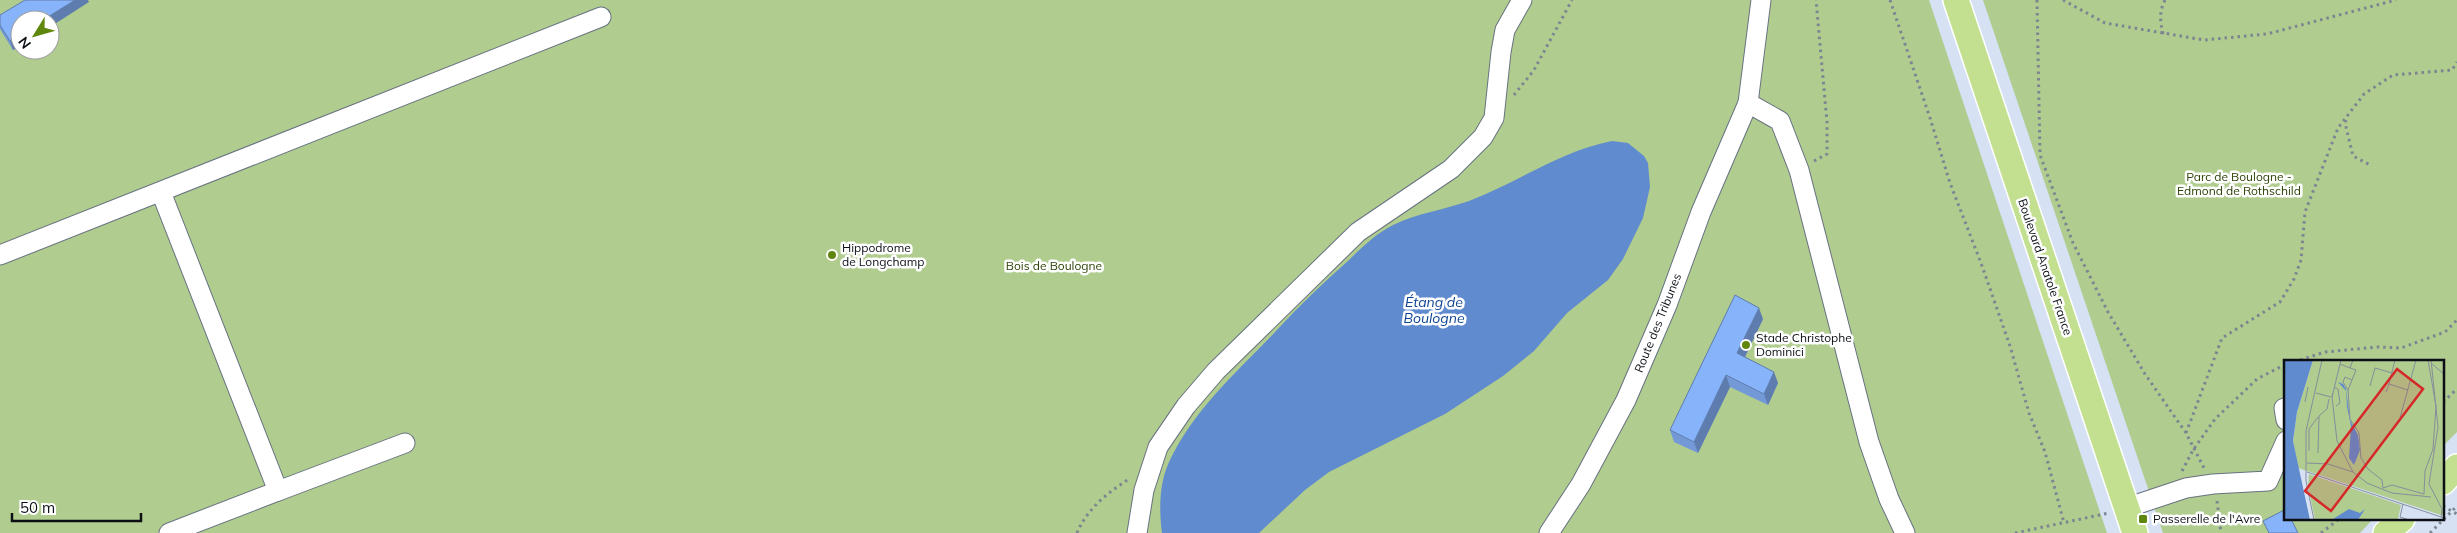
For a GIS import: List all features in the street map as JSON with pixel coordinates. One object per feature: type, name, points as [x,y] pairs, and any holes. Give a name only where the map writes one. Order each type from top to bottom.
[{"type":"main road","name":"Boulevard Anatole France","points":[[1956,0],[2135,533]]},
{"type":"main road","points":[[2444,481],[2457,467]]},
{"type":"main road","points":[[2386,533],[2401,520]]},
{"type":"main road","points":[[2396,533],[2407,520]]},
{"type":"lane","points":[[1137,533],[1144,490],[1158,447],[1186,406],[1216,371],[1358,232],[1451,169],[1483,137],[1494,118],[1500,52],[1506,30],[1522,0]]},
{"type":"lane","name":"Route des Tribunes","points":[[1549,533],[1582,484],[1626,400],[1667,305],[1701,212],[1748,103],[1761,0]]},
{"type":"lane","points":[[0,255],[602,17]]},
{"type":"lane","points":[[1748,103],[1780,121],[1799,170],[1868,442],[1889,499],[1905,533]]},
{"type":"lane","points":[[160,192],[278,491]]},
{"type":"lane","points":[[168,533],[405,443]]},
{"type":"lane","points":[[2126,508],[2186,488],[2213,484],[2268,481],[2284,445]]},
{"type":"path","points":[[1494,118],[1534,70],[1572,0]]},
{"type":"path","points":[[1799,170],[1827,154],[1827,122],[1816,0]]},
{"type":"path","points":[[1890,0],[1950,183],[2010,346],[2029,413],[2045,452],[2064,523]]},
{"type":"path","points":[[2037,0],[2040,155],[2073,243],[2108,312],[2145,374],[2186,433],[2222,338],[2280,302],[2294,279],[2301,260],[2305,212],[2338,128],[2346,117],[2364,94],[2393,75],[2452,70],[2457,62]]},
{"type":"path","points":[[2064,0],[2105,23],[2204,40],[2268,34],[2396,0]]},
{"type":"path","points":[[2163,34],[2160,20],[2165,0]]},
{"type":"path","points":[[2346,117],[2344,123],[2353,156],[2372,166]]},
{"type":"path","points":[[2300,360],[2325,352],[2364,348],[2400,348],[2445,332],[2457,320]]},
{"type":"path","points":[[2169,494],[2193,450],[2215,419],[2256,379],[2284,365]]},
{"type":"path","points":[[2444,401],[2457,389]]},
{"type":"path","points":[[1076,533],[1084,516],[1112,490],[1152,466]]},
{"type":"path","points":[[2444,519],[2457,506]]},
{"type":"path","points":[[2444,507],[2457,514]]},
{"type":"path","points":[[2015,533],[2126,508]]},
{"type":"path","points":[[2321,533],[2338,520]]},
{"type":"path","points":[[2430,533],[2443,520]]},
{"type":"green space","name":"Bois de Boulogne","points":[[0,0],[1929,0],[2107,533],[0,533]]},
{"type":"green space","name":"Parc de Boulogne - Edmond de Rothschild","points":[[1983,0],[2457,0],[2457,432],[2444,445],[2444,360],[2284,360],[2284,520],[2372,520],[2360,533],[2163,533]]},
{"type":"water","name":"Étang de Boulogne","points":[[1612,141],[1628,143],[1644,156],[1648,163],[1650,187],[1643,218],[1623,259],[1608,280],[1567,313],[1534,351],[1503,376],[1445,414],[1329,472],[1305,490],[1259,533],[1162,533],[1160,506],[1163,479],[1169,462],[1191,425],[1203,408],[1231,377],[1302,304],[1364,245],[1381,232],[1402,221],[1469,201],[1574,152]]},
{"type":"building","points":[[25,0],[75,0],[59,10],[10,10],[10,41],[0,25],[0,15]]},
{"type":"building","points":[[1735,295],[1759,308],[1737,353],[1774,372],[1764,394],[1726,375],[1694,442],[1670,430]]},
{"type":"building","points":[[2284,510],[2284,520],[2292,520],[2298,533],[2269,533],[2263,521]]},
{"type":"place","name":"Hippodrome de Longchamp","points":[[832,255]]},
{"type":"place","name":"Stade Christophe Dominici","points":[[1746,345]]},
{"type":"place","name":"Passerelle de l'Avre","points":[[2143,519]]}]
